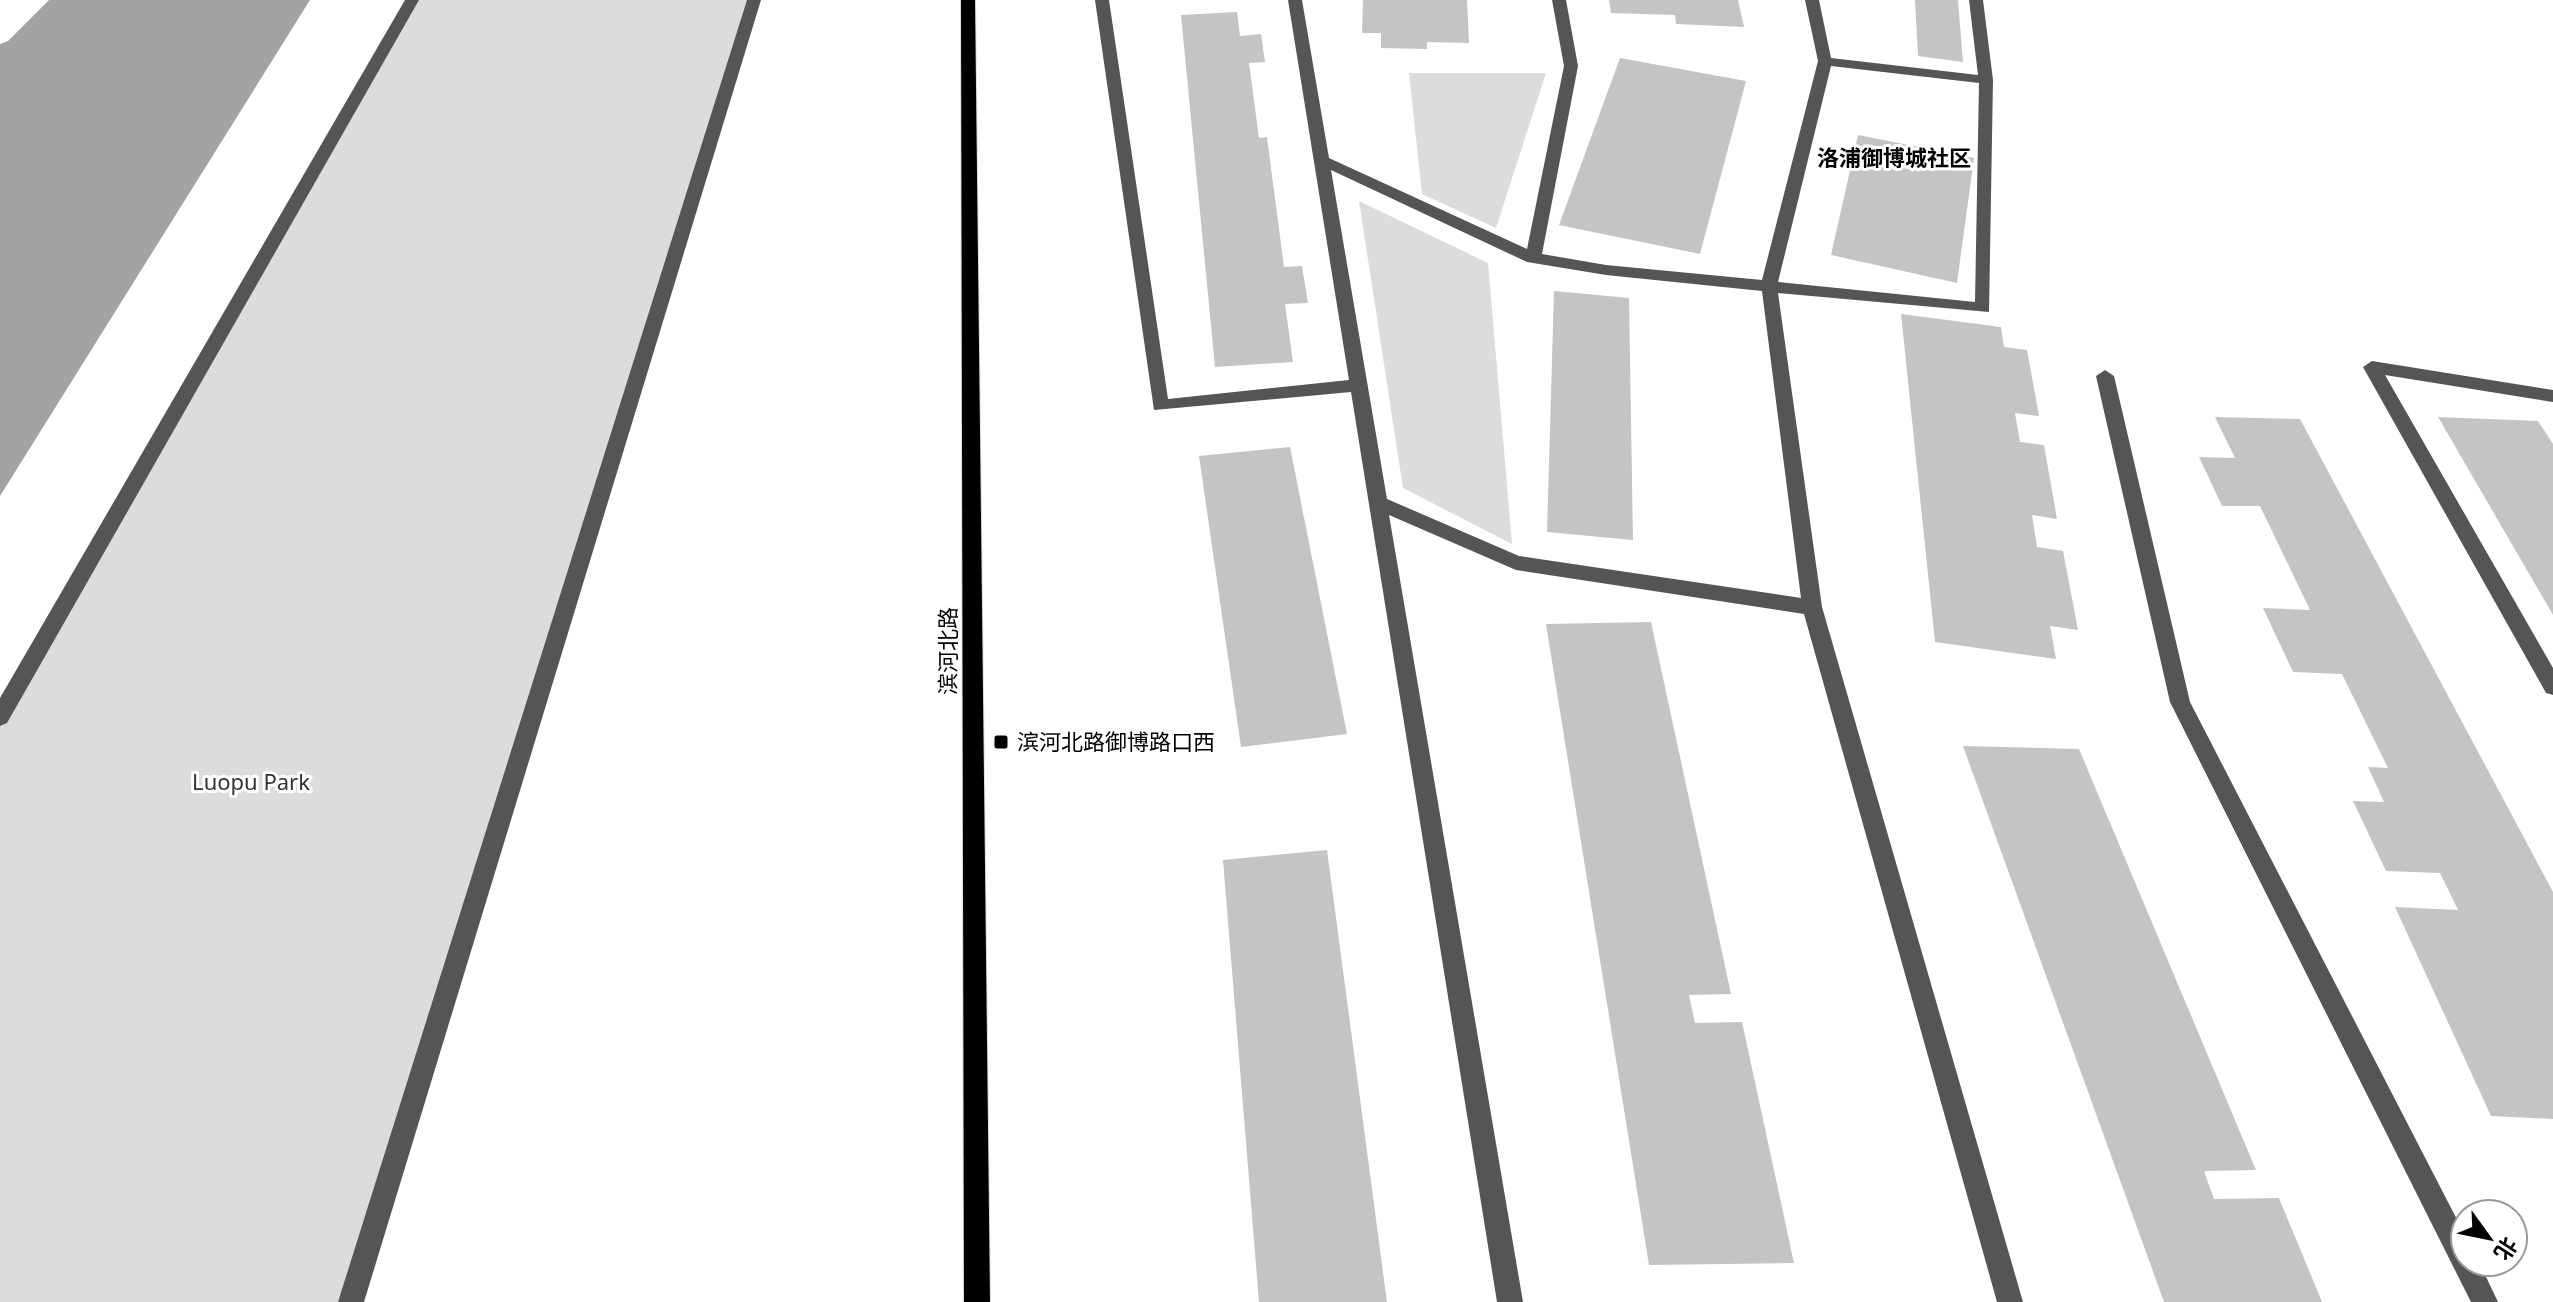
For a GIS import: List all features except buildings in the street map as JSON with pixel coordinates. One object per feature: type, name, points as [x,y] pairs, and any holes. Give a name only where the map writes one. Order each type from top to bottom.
[{"type":"main road","name":"滨河北路","points":[[968,0],[977,1302]]},
{"type":"street","points":[[0,717],[412,0]]},
{"type":"street","points":[[351,1302],[754,0]]},
{"type":"street","points":[[1102,0],[1160,406],[1359,385]]},
{"type":"street","points":[[1295,0],[1510,1302]]},
{"type":"street","points":[[1533,258],[1571,66],[1559,0]]},
{"type":"street","points":[[1812,0],[1825,61],[1769,286],[1812,607],[2010,1302]]},
{"type":"street","points":[[1323,161],[1533,258],[1606,270],[1983,308],[1986,80],[1976,0]]},
{"type":"street","points":[[1825,61],[1986,80]]},
{"type":"street","points":[[2553,396],[2372,367],[2553,687]]},
{"type":"street","points":[[2105,376],[2180,702],[2485,1302]]},
{"type":"street","points":[[1379,503],[1516,563],[1812,607]]},
{"type":"green space","name":"Luopu Park","points":[[412,0],[754,0],[351,1302],[0,1302],[0,717]]},
{"type":"green space","points":[[1409,73],[1546,73],[1496,228],[1422,194]]},
{"type":"green space","points":[[1359,201],[1488,263],[1512,544],[1403,488]]},
{"type":"shaded area","points":[[49,0],[310,0],[0,496],[0,44],[8,41]]},
{"type":"place","name":"滨河北路御博路口西","points":[[1001,742]]},
{"type":"district","name":"洛浦御博城社区","points":[[1894,158]]}]
